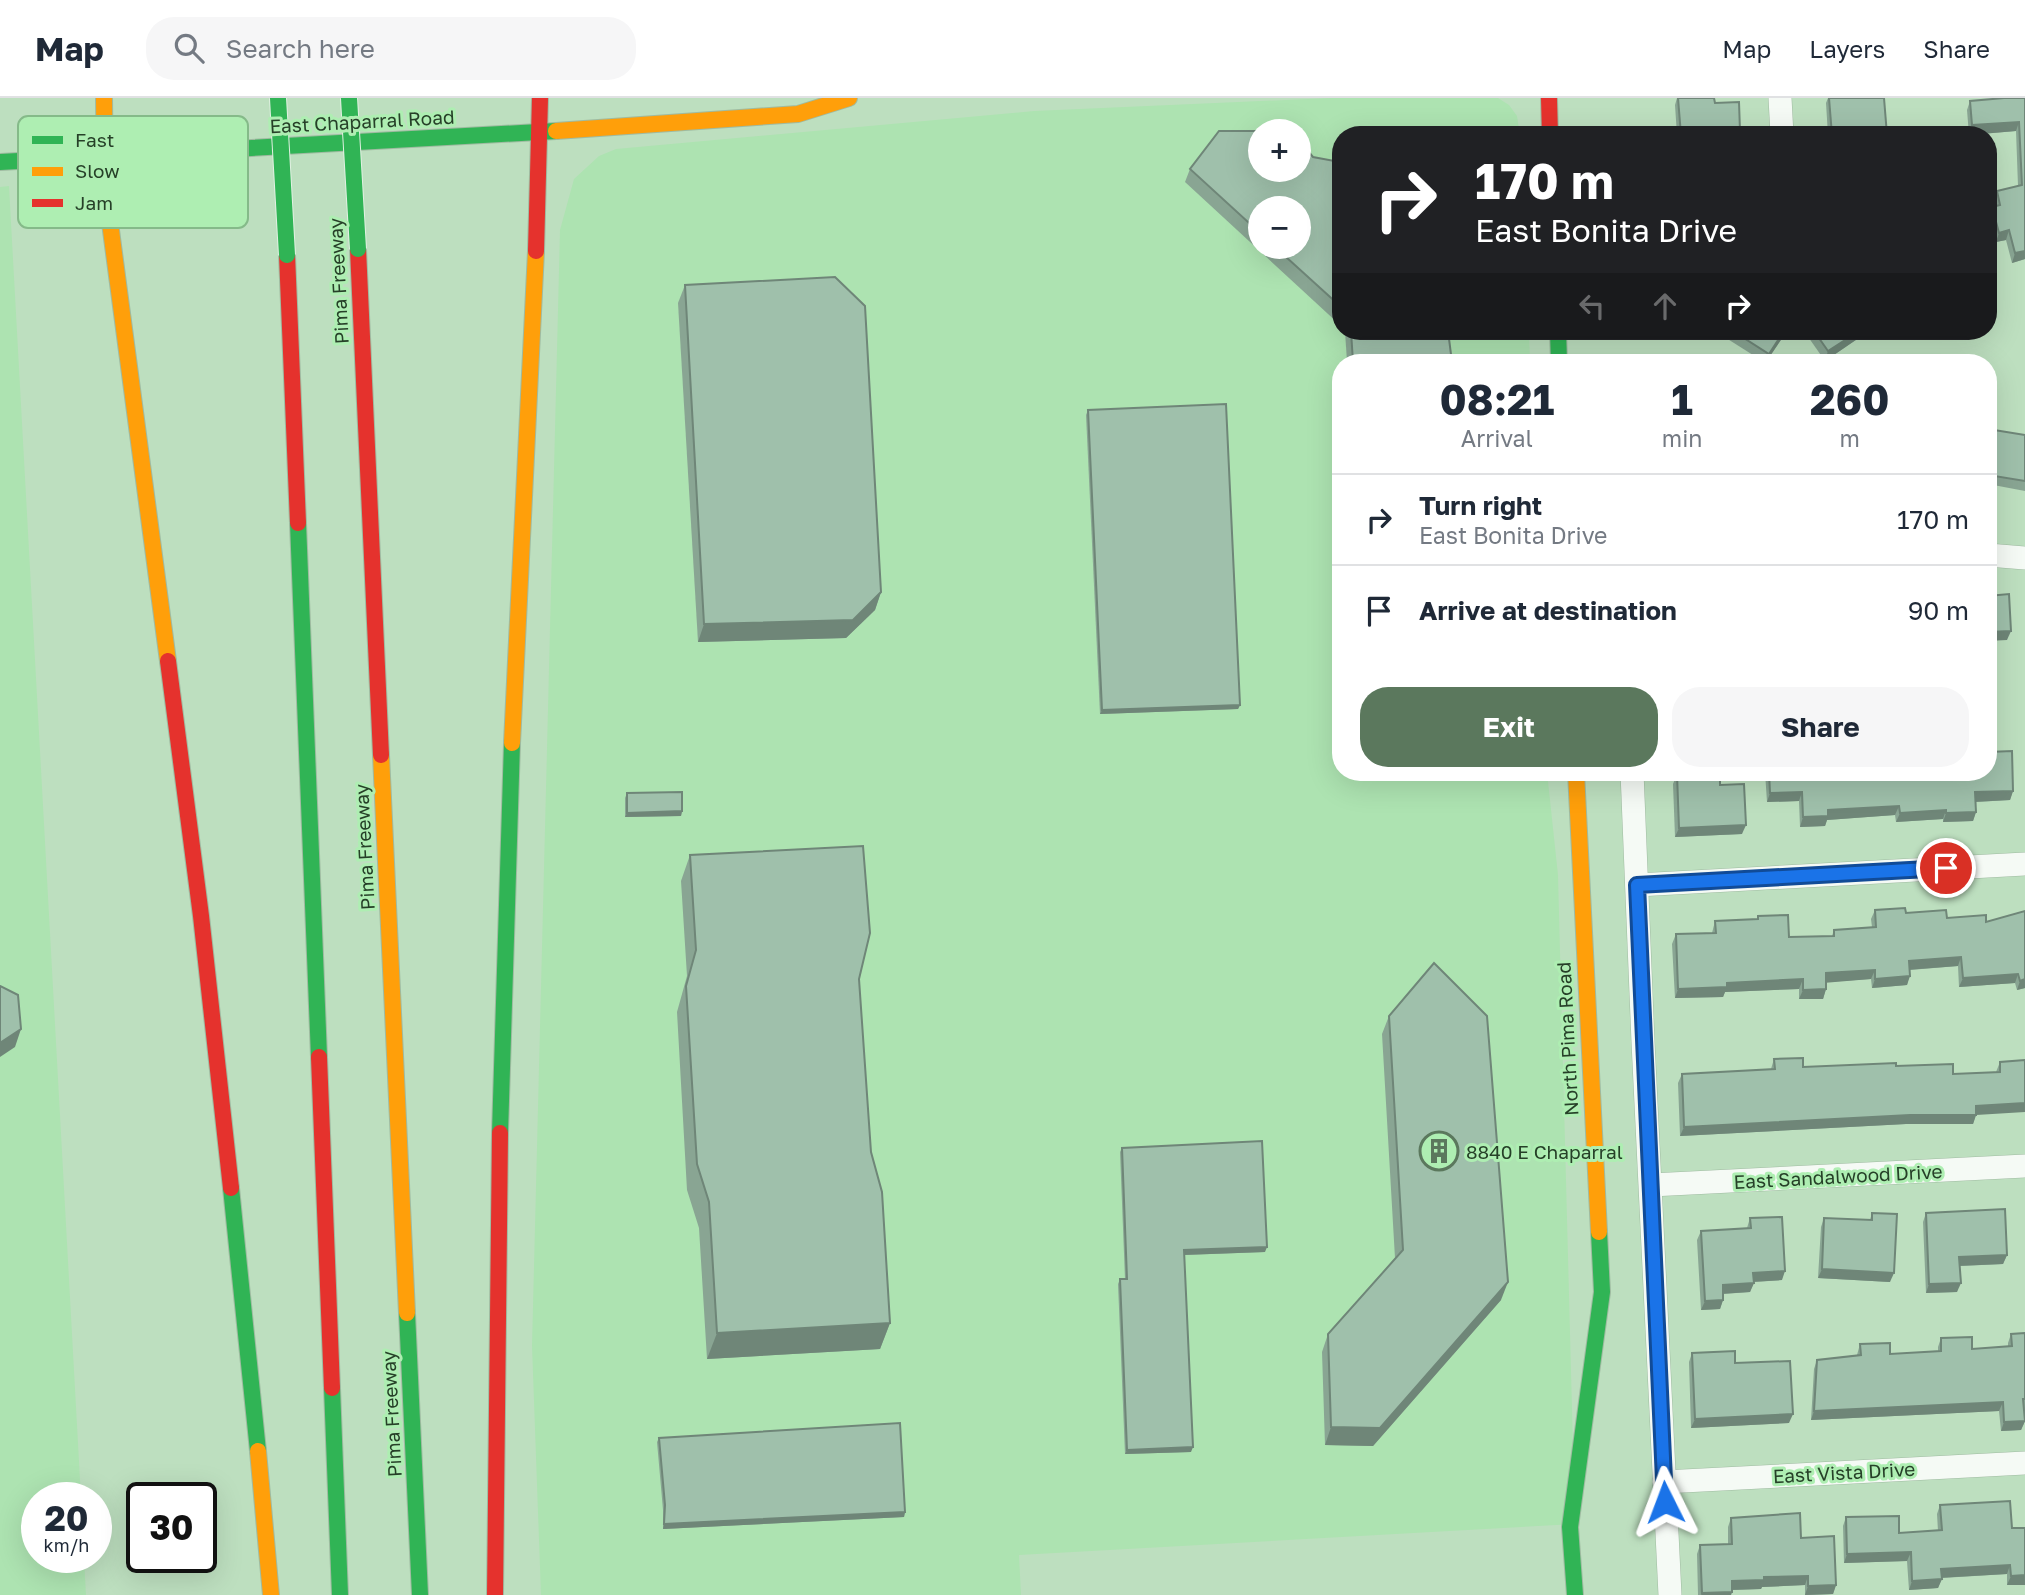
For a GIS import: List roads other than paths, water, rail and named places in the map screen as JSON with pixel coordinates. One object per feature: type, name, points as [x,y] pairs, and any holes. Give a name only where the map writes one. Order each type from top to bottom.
[{"type":"main road","points":[[104,98],[104,116]]},
{"type":"main road","points":[[278,98],[287,255],[340,1595]]},
{"type":"main road","name":"Pima Freeway","points":[[349,98],[420,1595]]},
{"type":"main road","points":[[495,1595],[506,856],[540,98]]},
{"type":"main road","name":"East Chaparral Road","points":[[248,147],[540,132],[799,114],[849,98]]},
{"type":"main road","points":[[1549,98],[1550,126]]},
{"type":"main road","name":"East Chaparral Road","points":[[0,162],[18,161]]},
{"type":"main road","points":[[111,228],[201,916],[253,1398],[271,1595]]},
{"type":"main road","name":"North Pima Road","points":[[1575,1595],[1570,1527],[1602,1292],[1576,781]]},
{"type":"street","points":[[1780,98],[1782,126]]},
{"type":"street","points":[[1997,556],[2025,558]]},
{"type":"street","points":[[1632,781],[1670,1595]]},
{"type":"street","points":[[1637,885],[2025,863]]},
{"type":"street","name":"East Sandalwood Drive","points":[[1651,1185],[2025,1166]]},
{"type":"street","name":"East Vista Drive","points":[[1664,1482],[2025,1463]]},
{"type":"place","name":"8840 E Chaparral","points":[[1439,1151]]}]
